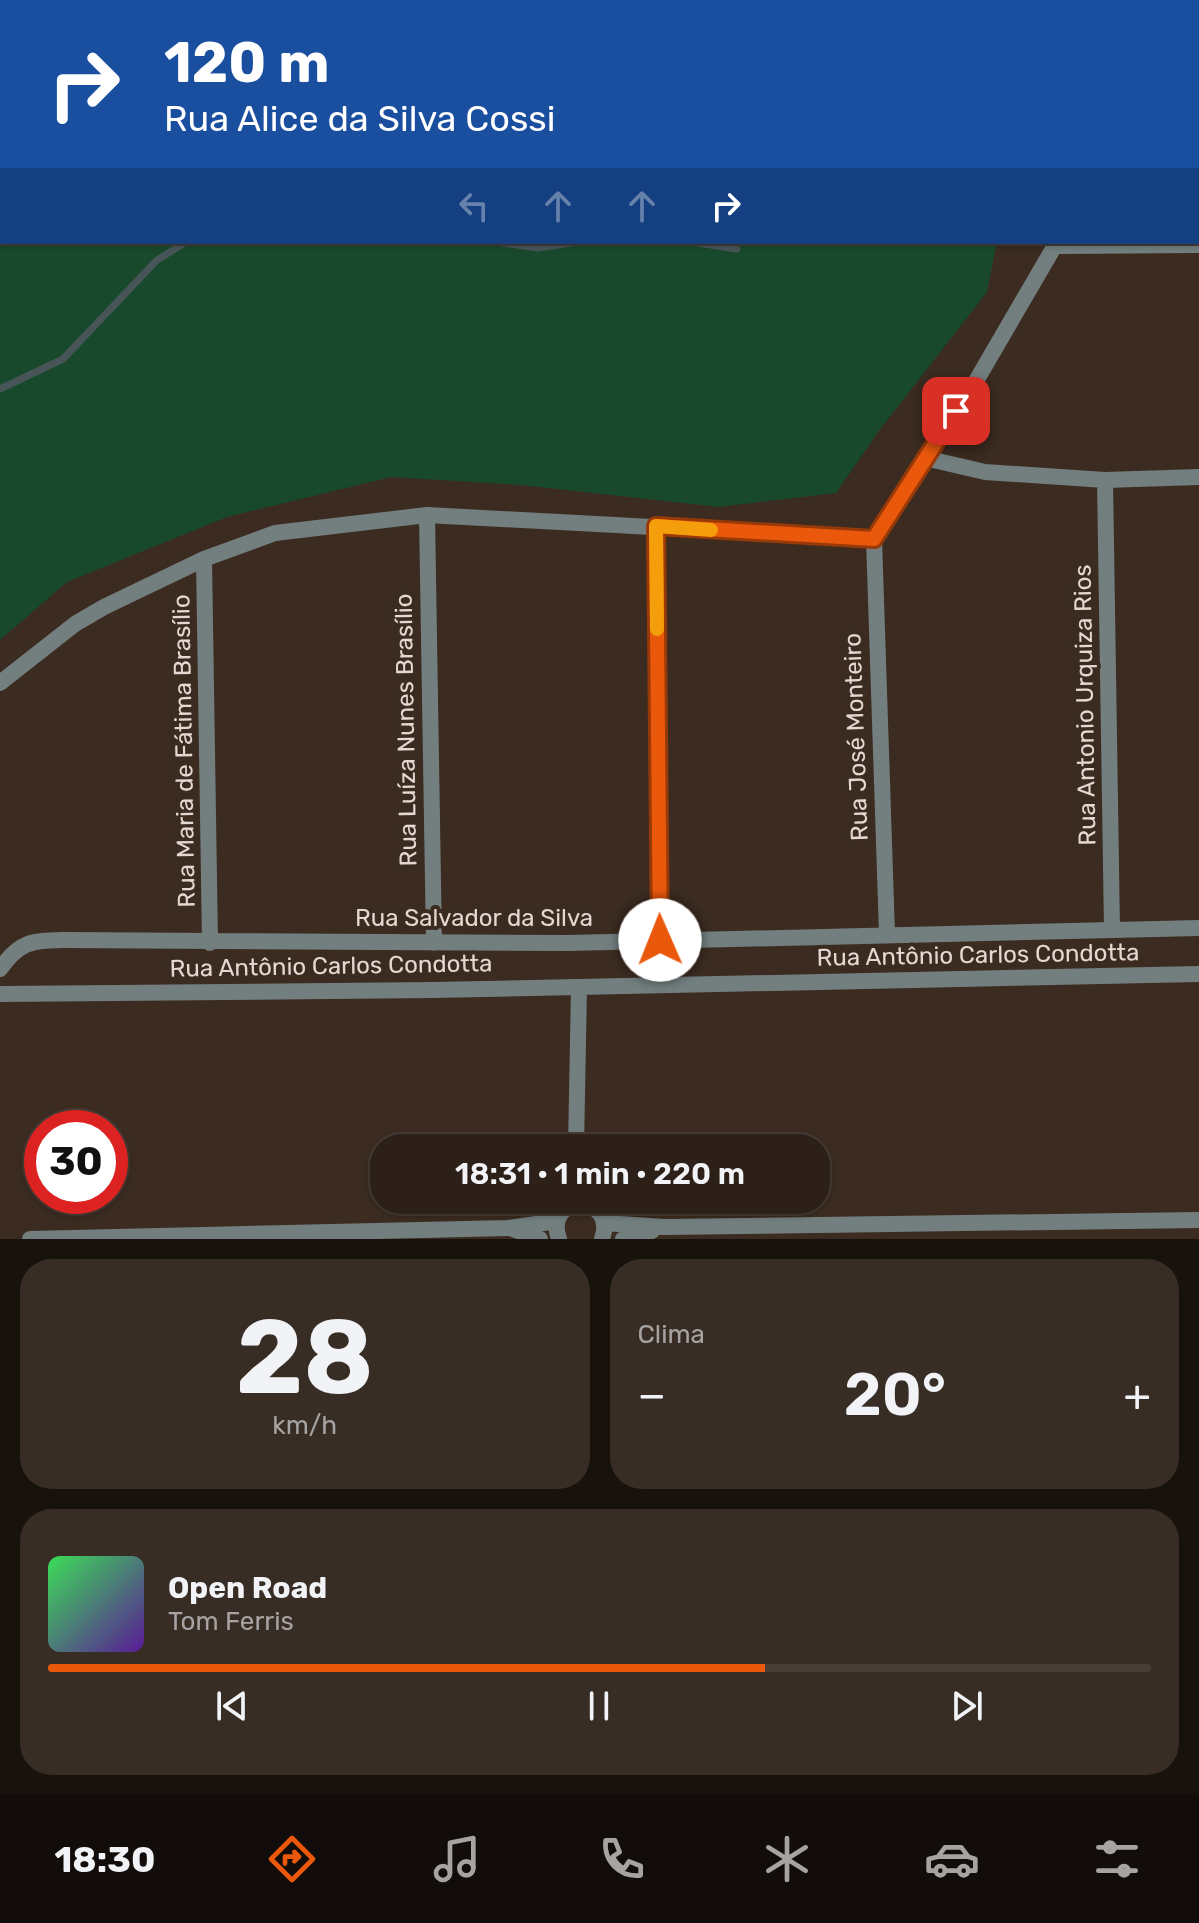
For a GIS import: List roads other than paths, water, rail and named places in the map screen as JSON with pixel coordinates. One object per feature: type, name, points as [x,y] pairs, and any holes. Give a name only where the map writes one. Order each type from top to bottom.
[{"type":"street","points":[[0,683],[75,624],[104,607],[204,559],[275,533],[427,515],[874,539],[972,388],[1057,244],[1199,245]]},
{"type":"street","points":[[925,458],[985,472],[1105,480],[1199,477]]},
{"type":"street","name":"Rua Antonio Urquiza Rios","points":[[1105,480],[1112,930]]},
{"type":"street","name":"Rua Luíza Nunes Brasílio","points":[[427,515],[434,943]]},
{"type":"street","points":[[656,526],[662,985]]},
{"type":"street","name":"Rua José Monteiro","points":[[874,539],[887,934]]},
{"type":"street","name":"Rua Maria de Fátima Brasílio","points":[[204,559],[210,943]]},
{"type":"street","name":"Rua Salvador da Silva","points":[[0,969],[16,949],[34,941],[434,943],[1199,928]]},
{"type":"street","points":[[0,969],[6,983],[25,993]]},
{"type":"street","name":"Rua Antônio Carlos Condotta","points":[[0,994],[579,987],[1199,974]]},
{"type":"street","points":[[576,1134],[579,987]]},
{"type":"street","points":[[30,1239],[508,1228],[552,1214]]},
{"type":"street","points":[[559,1239],[562,1214]]},
{"type":"street","points":[[603,1231],[664,1227],[1199,1220]]},
{"type":"street","points":[[623,1239],[664,1227]]},
{"type":"street","points":[[508,1228],[540,1239]]},
{"type":"waterway","points":[[0,389],[63,359],[157,260],[183,244]]},
{"type":"waterway","points":[[509,244],[538,248],[564,244]]},
{"type":"waterway","points":[[704,244],[737,249]]}]
